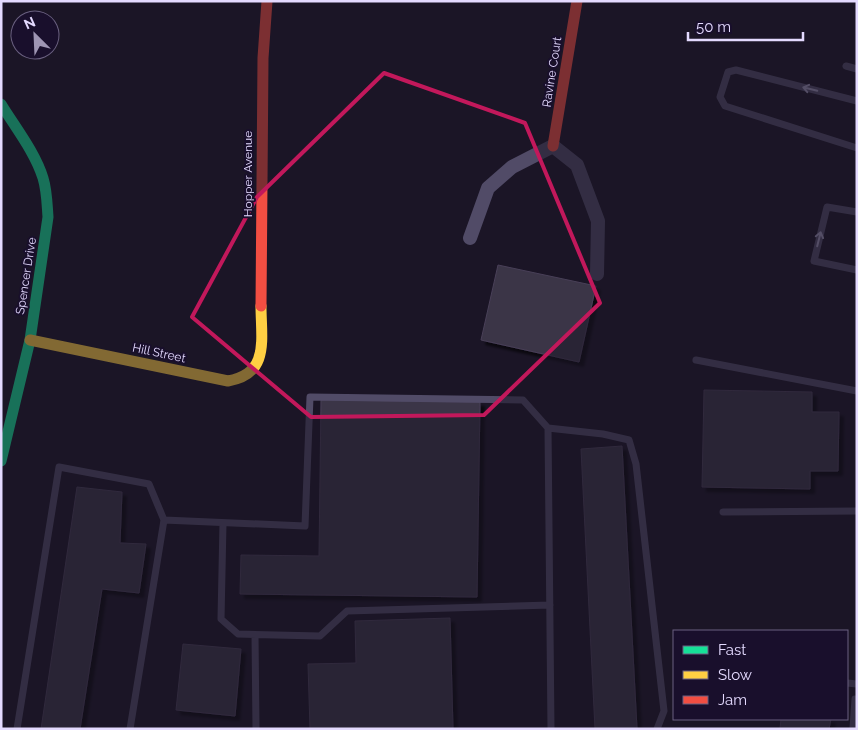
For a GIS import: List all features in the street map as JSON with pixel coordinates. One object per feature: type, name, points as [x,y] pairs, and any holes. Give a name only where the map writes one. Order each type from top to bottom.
[{"type":"street","name":"Hopper Avenue","points":[[262,347],[263,67],[266,1]]},
{"type":"street","name":"Ravine Court","points":[[554,146],[577,1]]},
{"type":"street","name":"Spencer Drive","points":[[1,104],[34,158],[43,178],[47,197],[48,217],[30,340],[1,461]]},
{"type":"street","points":[[470,238],[488,188],[512,167],[554,146],[578,165],[598,221],[597,274]]},
{"type":"street","name":"Hill Street","points":[[30,340],[228,381],[239,380],[249,375],[261,357],[262,347]]},
{"type":"lane","points":[[846,66],[857,68]]},
{"type":"lane","points":[[857,101],[736,70],[728,72],[720,97],[725,106],[857,148]]},
{"type":"lane","points":[[857,212],[827,207],[814,261],[857,270]]},
{"type":"lane","points":[[696,360],[857,391]]},
{"type":"lane","points":[[164,520],[305,526],[310,397],[523,400],[548,428],[551,729]]},
{"type":"lane","points":[[548,428],[603,434],[629,440],[636,464],[664,711],[657,729]]},
{"type":"lane","points":[[17,729],[58,468],[149,484],[164,520],[130,729]]},
{"type":"lane","points":[[723,512],[857,510]]},
{"type":"lane","points":[[223,522],[220,619],[238,634],[320,636],[347,611],[550,605]]},
{"type":"lane","points":[[255,635],[256,729]]},
{"type":"lane","points":[[854,729],[855,699]]},
{"type":"highlighted area","points":[[384,73],[525,123],[600,303],[484,415],[311,417],[192,317],[257,197]]},
{"type":"building","points":[[498,265],[596,286],[579,362],[481,340]]},
{"type":"building","points":[[704,390],[812,392],[812,412],[839,412],[838,471],[810,471],[810,489],[702,487]]},
{"type":"building","points":[[321,400],[480,402],[477,597],[240,594],[241,555],[319,556]]},
{"type":"building","points":[[622,446],[637,729],[595,729],[581,449]]},
{"type":"building","points":[[77,487],[122,492],[120,543],[146,544],[139,593],[102,589],[80,729],[41,729]]},
{"type":"building","points":[[450,618],[453,729],[310,729],[308,664],[356,663],[355,621]]},
{"type":"building","points":[[183,644],[241,649],[235,716],[176,710]]},
{"type":"building","points":[[781,720],[831,720],[829,729],[780,729]]},
{"type":"traffic: fast","points":[[1,104],[30,149],[39,168],[47,198],[48,217],[30,340],[1,461]]},
{"type":"traffic: slow","points":[[30,340],[228,381],[241,377],[251,371],[257,363],[262,342],[261,306]]},
{"type":"traffic: jam","points":[[261,306],[263,58],[267,1]]},
{"type":"traffic: jam","points":[[553,146],[577,1]]}]
